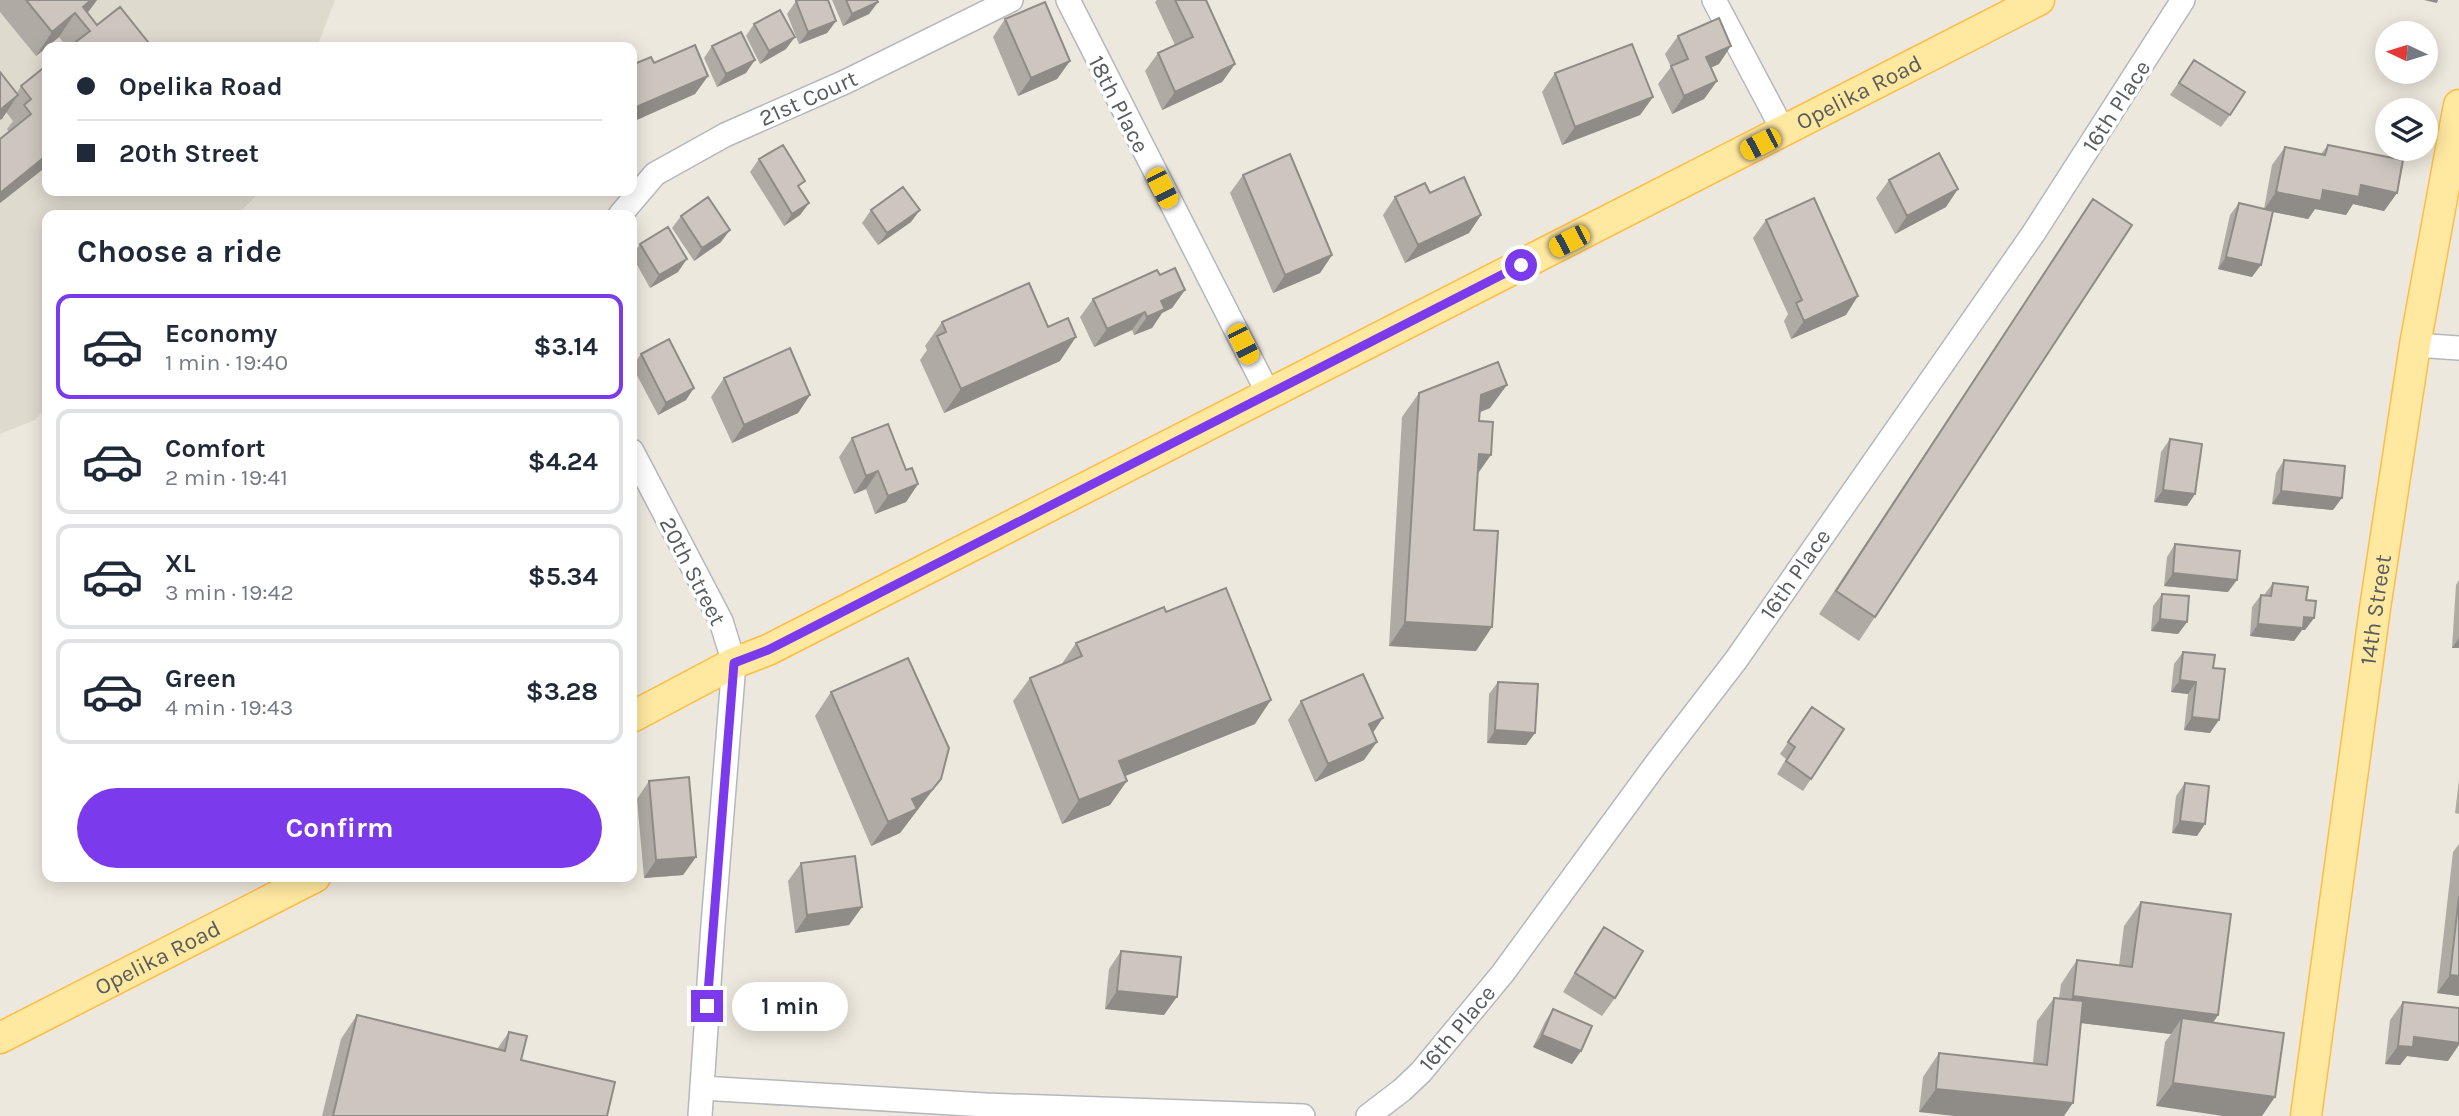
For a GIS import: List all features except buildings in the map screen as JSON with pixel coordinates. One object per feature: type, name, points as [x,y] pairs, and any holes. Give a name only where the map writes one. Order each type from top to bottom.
[{"type":"main road","name":"Opelika Road","points":[[637,714],[734,663],[753,658],[2039,0]]},
{"type":"main road","name":"14th Street","points":[[2306,1116],[2375,608],[2415,345],[2459,105]]},
{"type":"main road","name":"Opelika Road","points":[[0,1038],[305,882]]},
{"type":"street","name":"21st Court","points":[[637,194],[654,174],[725,135],[845,82],[1011,0]]},
{"type":"street","name":"18th Place","points":[[1068,0],[1268,393]]},
{"type":"street","points":[[1714,0],[1784,132]]},
{"type":"street","name":"16th Place","points":[[1368,1116],[1421,1072],[1503,973],[1736,660],[2033,234],[2183,0]]},
{"type":"street","name":"21st Court","points":[[624,210],[636,196]]},
{"type":"street","points":[[2415,345],[2459,348]]},
{"type":"street","name":"20th Street","points":[[637,461],[721,621],[734,663],[700,1116]]},
{"type":"street","points":[[702,1088],[985,1105],[1303,1116]]},
{"type":"shaded area","points":[[0,0],[335,0],[319,42],[42,42],[42,196],[256,196],[242,210],[42,210],[42,412],[35,420],[0,434]]},
{"type":"route","points":[[707,1006],[734,663],[753,658],[1521,265]]}]
